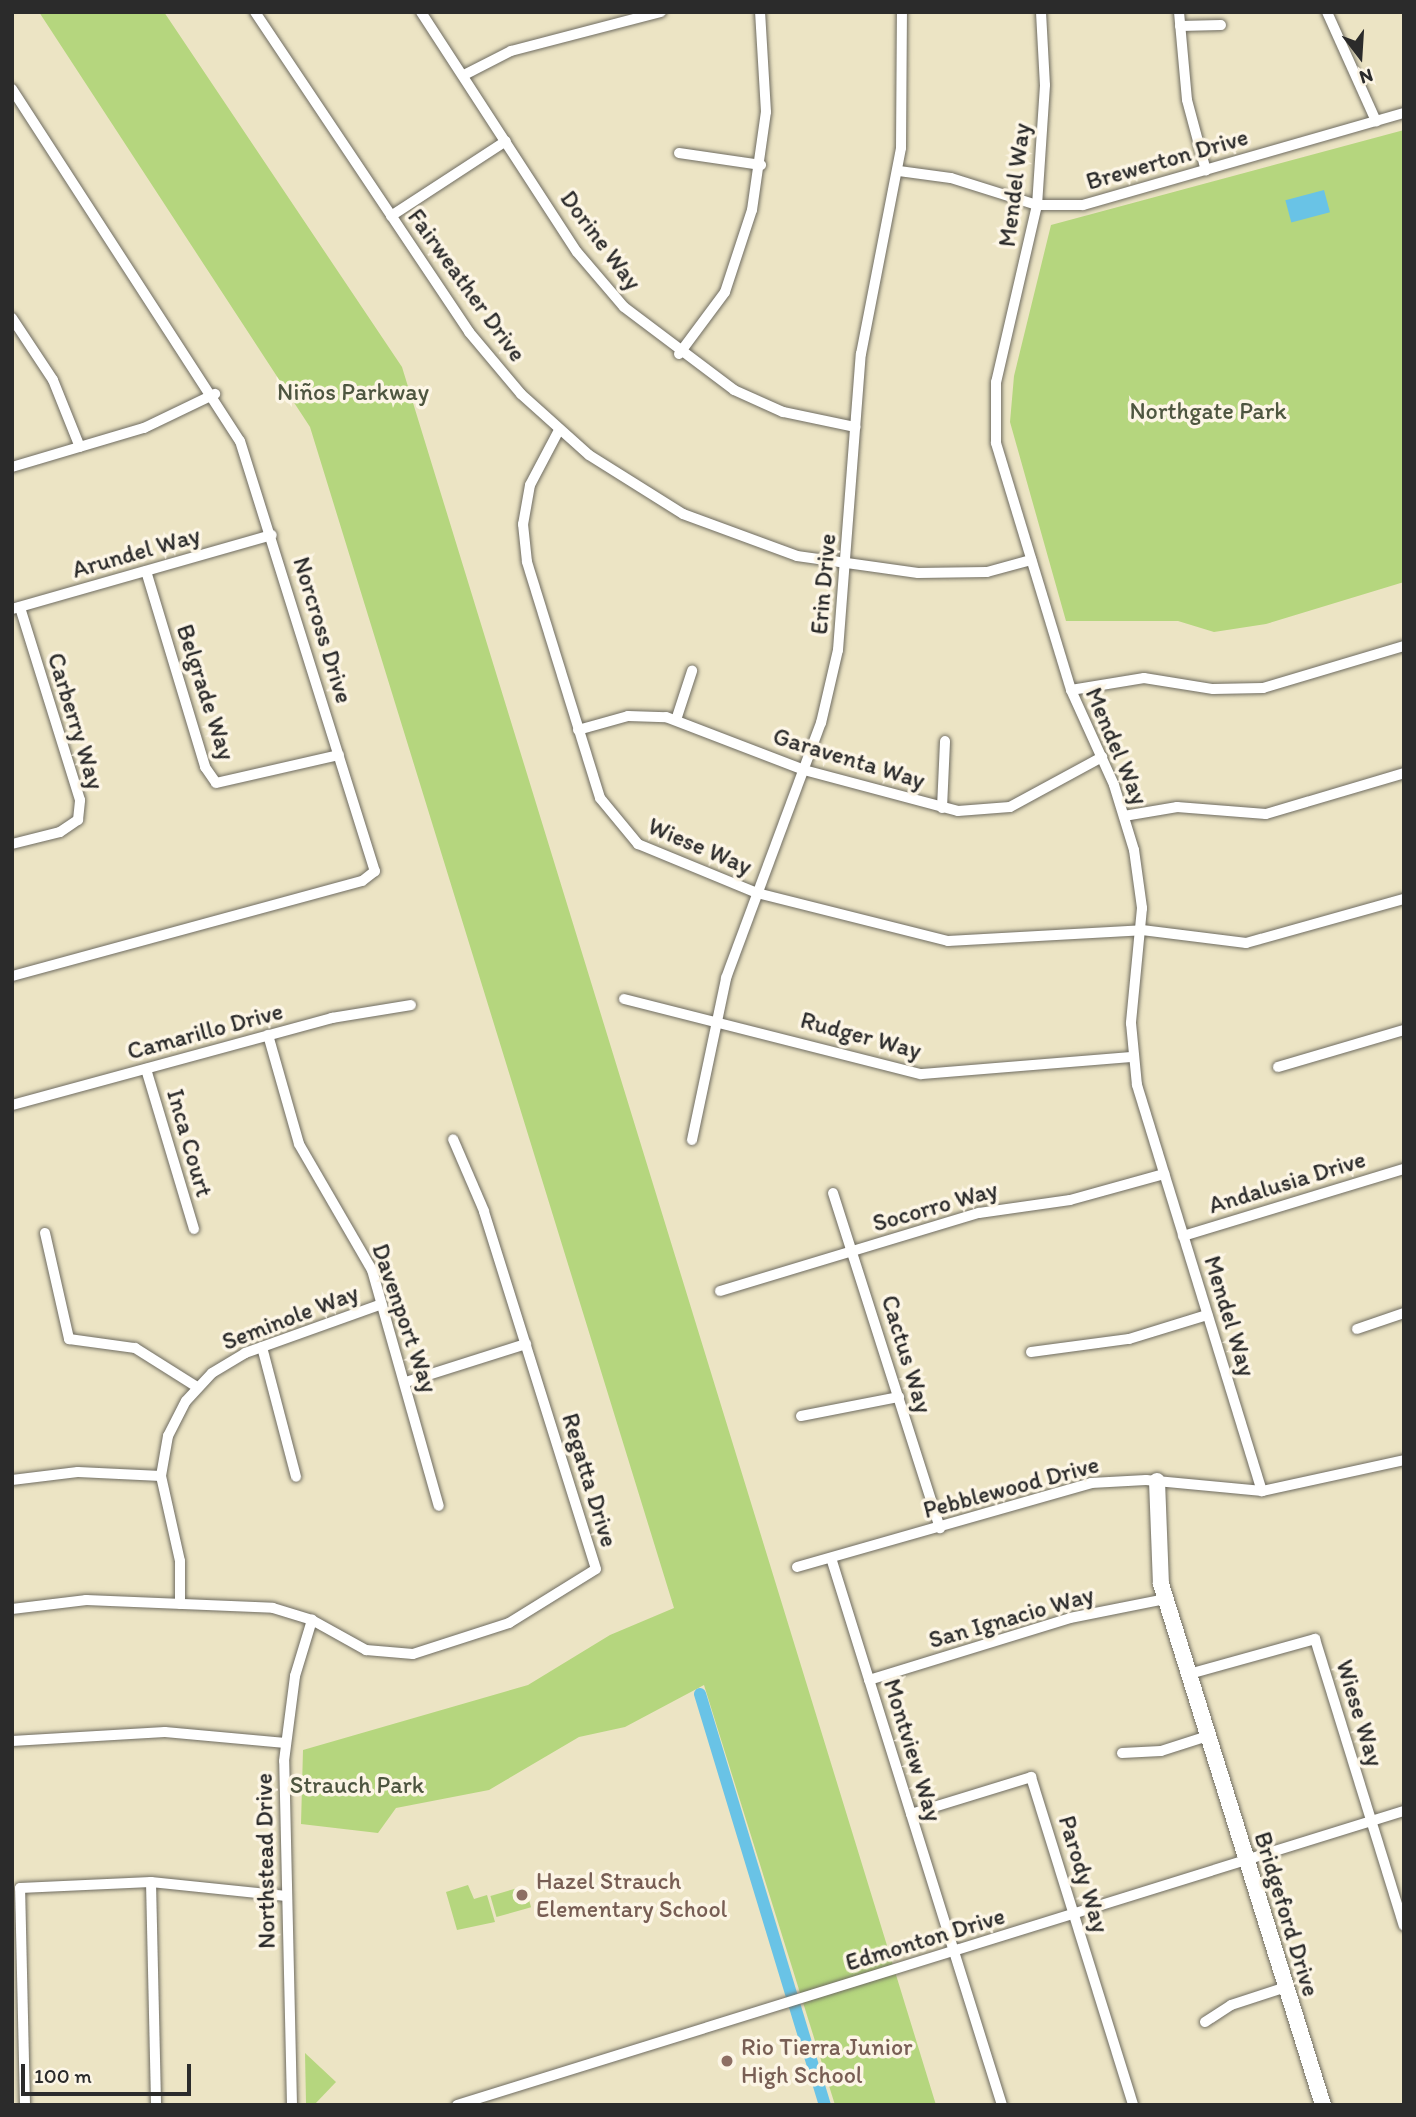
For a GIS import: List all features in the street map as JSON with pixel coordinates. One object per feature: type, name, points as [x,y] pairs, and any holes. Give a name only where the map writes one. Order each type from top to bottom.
[{"type":"street","name":"Fairweather Drive","points":[[256,12],[391,216],[494,364],[559,430],[683,514],[758,544],[847,566],[958,573],[1031,560]]},
{"type":"street","name":"Dorine Way","points":[[421,12],[597,277],[678,354],[756,401],[855,427]]},
{"type":"street","points":[[464,75],[511,51],[661,12]]},
{"type":"street","points":[[678,354],[733,275],[761,165],[767,75],[760,12]]},
{"type":"street","name":"Erin Drive","points":[[692,1140],[717,1018],[757,893],[804,770],[831,687],[847,566],[860,354],[898,171],[902,12]]},
{"type":"street","name":"Mendel Way","points":[[1041,12],[1045,85],[1037,205],[994,402],[1000,462],[1071,690],[1102,757],[1124,816],[1138,869],[1142,930],[1132,1057],[1164,1174],[1262,1491]]},
{"type":"street","points":[[1179,12],[1187,100],[1206,171]]},
{"type":"street","points":[[1327,12],[1376,121]]},
{"type":"street","points":[[1180,26],[1221,25]]},
{"type":"street","name":"Norcross Drive","points":[[12,89],[215,394],[247,458],[375,871],[362,880],[12,976]]},
{"type":"street","name":"Brewerton Drive","points":[[898,171],[951,178],[1037,205],[1101,202],[1404,113]]},
{"type":"street","points":[[391,216],[506,141]]},
{"type":"street","points":[[679,153],[761,165]]},
{"type":"street","points":[[12,318],[64,402],[80,447]]},
{"type":"street","points":[[12,467],[171,418],[215,394]]},
{"type":"street","name":"Wiese Way","points":[[559,430],[530,485],[525,547],[600,798],[631,839],[757,893],[948,941],[1142,930],[1265,941],[1404,899]]},
{"type":"street","name":"Arundel Way","points":[[16,608],[272,534]]},
{"type":"street","name":"Belgrade Way","points":[[146,571],[205,767],[216,783],[340,755]]},
{"type":"street","name":"Carberry Way","points":[[12,844],[60,832],[78,820],[80,800],[16,608]]},
{"type":"street","points":[[1071,690],[1144,678],[1213,689],[1263,688],[1404,646]]},
{"type":"street","points":[[676,720],[691,671]]},
{"type":"street","name":"Garaventa Way","points":[[579,730],[628,716],[676,720],[804,770],[942,808],[1010,807],[1102,757]]},
{"type":"street","points":[[942,808],[946,741]]},
{"type":"street","points":[[1124,816],[1177,807],[1266,814],[1404,773]]},
{"type":"street","name":"Rudger Way","points":[[624,999],[717,1018],[921,1074],[1132,1057]]},
{"type":"street","name":"Camarillo Drive","points":[[12,1105],[268,1035],[411,1005]]},
{"type":"street","points":[[1278,1067],[1404,1030]]},
{"type":"street","name":"Davenport Way","points":[[268,1035],[299,1144],[362,1248],[406,1382],[439,1506]]},
{"type":"street","name":"Inca Court","points":[[146,1069],[194,1229]]},
{"type":"street","name":"Regatta Drive","points":[[12,1609],[86,1601],[273,1608],[312,1620],[366,1650],[413,1654],[509,1623],[596,1569],[484,1211],[453,1139]]},
{"type":"street","name":"Andalusia Drive","points":[[1183,1236],[1404,1169]]},
{"type":"street","name":"Socorro Way","points":[[720,1290],[979,1213],[1096,1195],[1164,1174]]},
{"type":"street","name":"Cactus Way","points":[[833,1193],[940,1528]]},
{"type":"street","points":[[45,1233],[69,1339],[135,1348],[197,1387]]},
{"type":"street","name":"Seminole Way","points":[[180,1604],[180,1561],[161,1476],[168,1436],[197,1387],[228,1362],[382,1304]]},
{"type":"street","points":[[1357,1329],[1404,1313]]},
{"type":"street","points":[[1031,1352],[1129,1339],[1208,1315]]},
{"type":"street","points":[[406,1382],[526,1344]]},
{"type":"street","points":[[262,1347],[296,1478]]},
{"type":"street","points":[[801,1416],[899,1397]]},
{"type":"street","name":"Pebblewood Drive","points":[[797,1567],[832,1561],[1091,1483],[1157,1481],[1262,1491],[1404,1460]]},
{"type":"street","points":[[12,1480],[78,1472],[161,1476]]},
{"type":"street","name":"Bridgeford Drive","points":[[1157,1481],[1156,1549],[1166,1599],[1323,2105]]},
{"type":"street","name":"Montview Way","points":[[832,1561],[1002,2105]]},
{"type":"street","name":"San Ignacio Way","points":[[869,1680],[1070,1618],[1166,1599]]},
{"type":"street","name":"Northstead Drive","points":[[292,2105],[285,1743],[312,1620]]},
{"type":"street","name":"Wiese Way","points":[[1189,1674],[1315,1639],[1404,1926]]},
{"type":"street","points":[[12,1741],[165,1732],[285,1743]]},
{"type":"street","points":[[1122,1753],[1152,1753],[1208,1736]]},
{"type":"street","name":"Parody Way","points":[[911,1814],[1031,1777],[1133,2105]]},
{"type":"street","name":"Edmonton Drive","points":[[457,2105],[1404,1811]]},
{"type":"street","points":[[25,2105],[20,1888],[150,1882],[286,1896]]},
{"type":"street","points":[[150,1882],[156,2105]]},
{"type":"street","points":[[1205,2022],[1231,2005],[1286,1987]]},
{"type":"green space","name":"Niños Parkway","points":[[39,12],[164,12],[402,367],[936,2105],[835,2105],[704,1685],[625,1727],[579,1737],[489,1790],[396,1808],[378,1833],[301,1824],[303,1750],[528,1685],[610,1635],[674,1608],[310,427]]},
{"type":"green space","name":"Northgate Park","points":[[1404,130],[1404,582],[1266,624],[1214,632],[1178,621],[1066,621],[1010,422],[1014,376],[1051,225]]},
{"type":"green space","points":[[468,1885],[474,1899],[487,1895],[495,1922],[457,1930],[446,1892]]},
{"type":"green space","points":[[525,1886],[531,1907],[496,1917],[490,1896]]},
{"type":"green space","points":[[305,2053],[336,2082],[314,2105],[306,2103]]},
{"type":"water","points":[[1324,190],[1330,212],[1291,223],[1285,200]]},
{"type":"waterway","points":[[700,1694],[825,2105]]},
{"type":"place","name":"Hazel Strauch Elementary School","points":[[522,1895]]},
{"type":"place","name":"Rio Tierra Junior High School","points":[[727,2061]]},
{"type":"park label","name":"Strauch Park","points":[[357,1785]]}]
